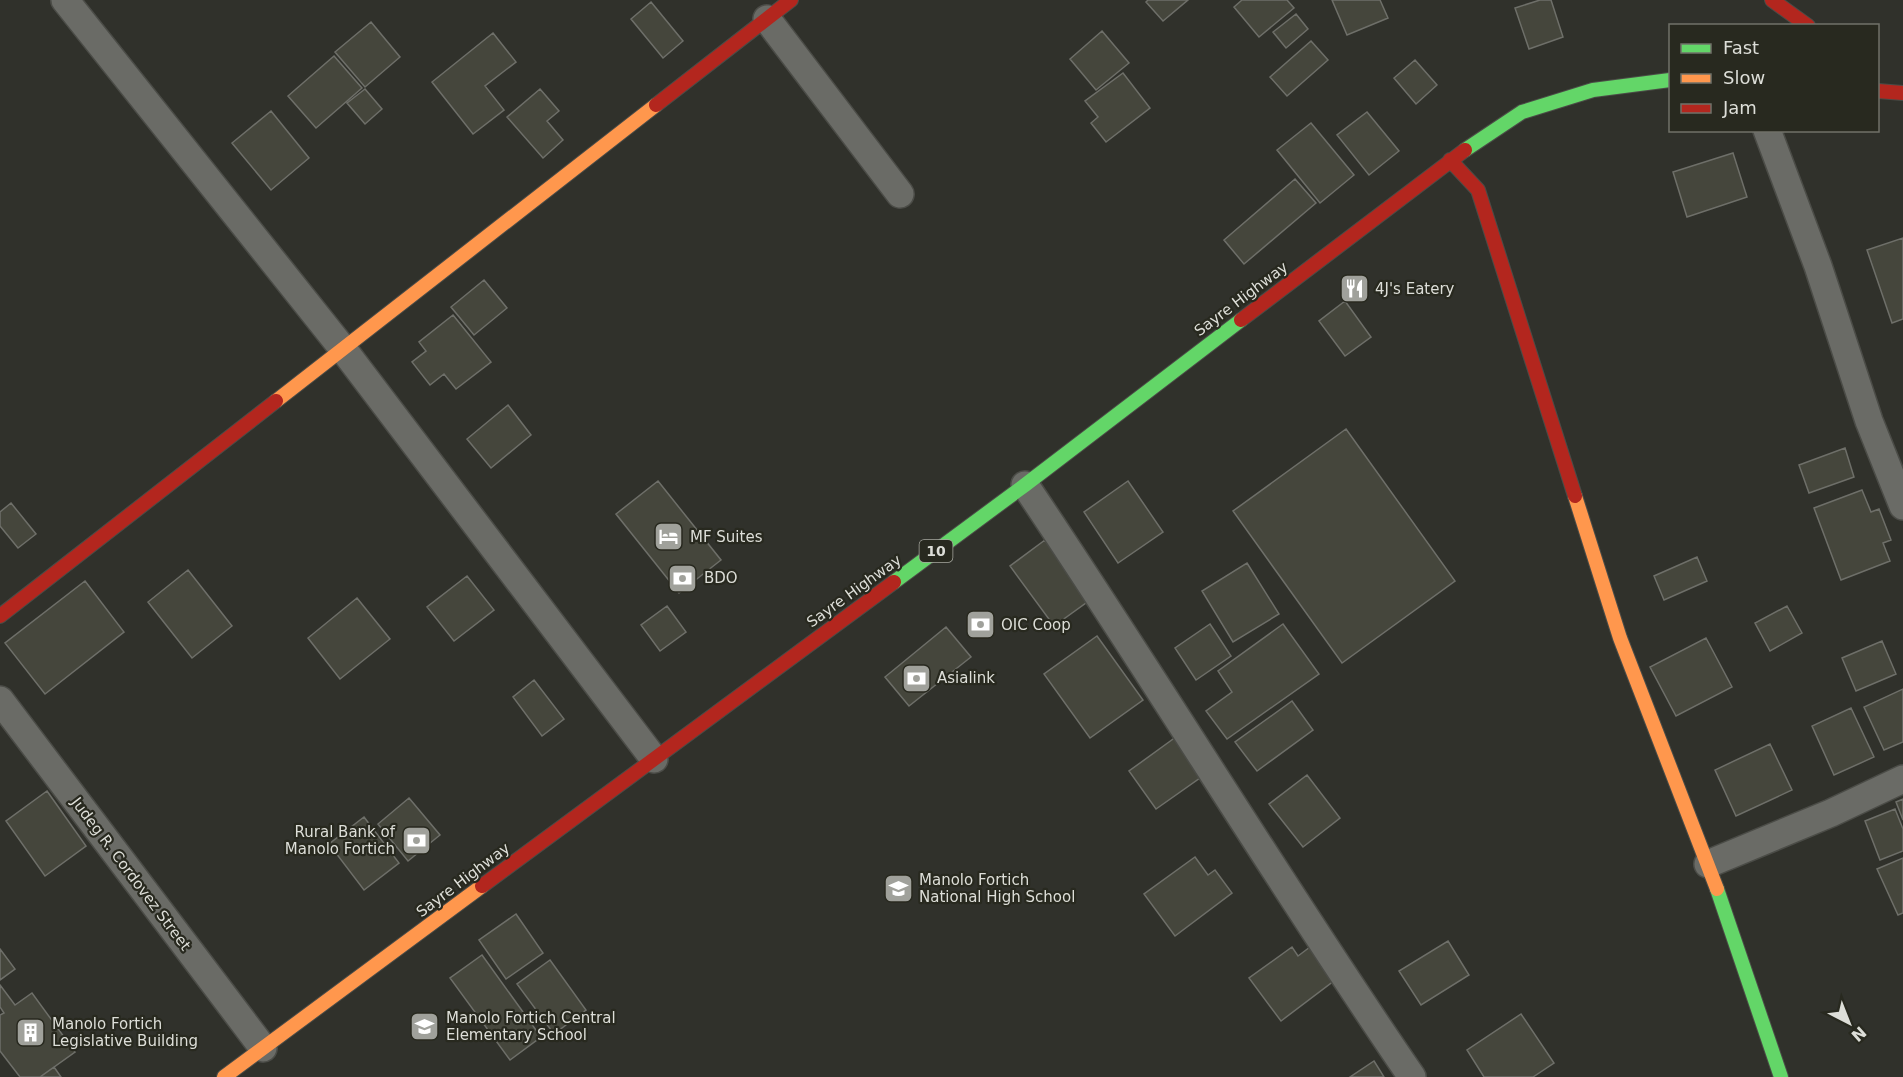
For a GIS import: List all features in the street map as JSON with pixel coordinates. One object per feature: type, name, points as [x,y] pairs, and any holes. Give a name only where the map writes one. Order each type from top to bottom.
[{"type":"main road","points":[[0,616],[791,0]]},
{"type":"main road","points":[[1772,0],[1805,24]]},
{"type":"main road","name":"Sayre Highway","points":[[224,1077],[1025,484],[1450,160],[1522,112],[1593,90],[1669,80]]},
{"type":"main road","points":[[1879,91],[1903,93]]},
{"type":"main road","points":[[1450,160],[1478,190],[1620,638],[1708,864],[1781,1077]]},
{"type":"street","points":[[65,0],[343,349],[654,759]]},
{"type":"street","points":[[767,19],[900,194]]},
{"type":"street","points":[[1768,132],[1818,266],[1869,421],[1903,506]]},
{"type":"street","points":[[1025,484],[1412,1077]]},
{"type":"street","name":"Judeg R. Cordovez Street","points":[[0,700],[263,1048]]},
{"type":"street","points":[[1708,864],[1831,813],[1903,779]]},
{"type":"building","points":[[1148,0],[1188,0],[1163,21],[1146,2]]},
{"type":"building","points":[[1242,0],[1287,0],[1294,8],[1259,37],[1234,7]]},
{"type":"building","points":[[1332,0],[1380,0],[1388,18],[1347,35]]},
{"type":"building","points":[[1540,0],[1551,0],[1563,37],[1529,49],[1515,8]]},
{"type":"building","points":[[651,2],[683,41],[663,58],[631,19]]},
{"type":"building","points":[[1296,14],[1308,29],[1286,48],[1273,32]]},
{"type":"building","points":[[371,22],[400,57],[365,87],[335,52]]},
{"type":"building","points":[[1102,31],[1129,63],[1096,90],[1070,59]]},
{"type":"building","points":[[493,33],[516,62],[485,86],[504,110],[473,134],[432,82]]},
{"type":"building","points":[[1311,41],[1328,60],[1287,96],[1270,77]]},
{"type":"building","points":[[334,56],[362,88],[316,128],[288,96]]},
{"type":"building","points":[[1415,60],[1437,85],[1416,104],[1394,78]]},
{"type":"building","points":[[1123,73],[1150,108],[1106,142],[1091,123],[1098,117],[1085,101]]},
{"type":"building","points":[[365,89],[382,109],[365,124],[347,103]]},
{"type":"building","points":[[540,89],[559,111],[547,121],[563,140],[543,158],[507,117]]},
{"type":"building","points":[[271,111],[309,158],[271,190],[232,143]]},
{"type":"building","points":[[1367,112],[1399,151],[1369,175],[1337,135]]},
{"type":"building","points":[[1311,123],[1354,175],[1320,203],[1277,150]]},
{"type":"building","points":[[1733,153],[1747,197],[1687,217],[1673,172]]},
{"type":"building","points":[[1295,179],[1316,203],[1244,264],[1224,240]]},
{"type":"building","points":[[1903,238],[1903,319],[1892,323],[1867,250]]},
{"type":"building","points":[[484,280],[507,308],[474,335],[451,307]]},
{"type":"building","points":[[1345,301],[1371,337],[1345,356],[1319,321]]},
{"type":"building","points":[[453,315],[491,362],[456,389],[444,374],[430,385],[412,362],[426,351],[419,342]]},
{"type":"building","points":[[508,405],[531,435],[491,468],[467,439]]},
{"type":"building","points":[[1346,429],[1455,581],[1342,663],[1233,511]]},
{"type":"building","points":[[1845,448],[1854,477],[1809,493],[1799,465]]},
{"type":"building","name":"MF Suites","points":[[658,481],[721,560],[679,593],[616,514]]},
{"type":"building","points":[[1128,481],[1163,532],[1118,563],[1084,512]]},
{"type":"building","points":[[1862,490],[1871,512],[1879,509],[1891,540],[1883,543],[1890,561],[1841,580],[1814,508]]},
{"type":"building","points":[[11,503],[36,534],[18,548],[0,526],[0,512]]},
{"type":"building","points":[[1045,540],[1090,600],[1054,626],[1010,566]]},
{"type":"building","points":[[1697,557],[1707,581],[1664,600],[1654,576]]},
{"type":"building","points":[[1247,563],[1279,614],[1233,642],[1202,591]]},
{"type":"building","points":[[188,570],[232,626],[192,658],[148,602]]},
{"type":"building","points":[[467,576],[494,610],[454,641],[427,607]]},
{"type":"building","points":[[85,581],[124,632],[45,694],[5,643]]},
{"type":"building","points":[[357,598],[390,639],[340,679],[308,638]]},
{"type":"building","points":[[667,606],[686,632],[660,651],[641,625]]},
{"type":"building","points":[[1787,606],[1802,633],[1770,651],[1755,623]]},
{"type":"building","points":[[1210,624],[1231,656],[1196,680],[1175,648]]},
{"type":"building","points":[[1283,624],[1319,674],[1227,739],[1206,711],[1232,692],[1218,671]]},
{"type":"building","points":[[946,627],[971,657],[909,706],[885,677]]},
{"type":"building","points":[[1097,636],[1143,700],[1090,738],[1044,674]]},
{"type":"building","points":[[1706,638],[1732,687],[1676,716],[1650,667]]},
{"type":"building","points":[[1882,641],[1896,674],[1856,691],[1842,658]]},
{"type":"building","points":[[534,680],[564,719],[542,736],[513,697]]},
{"type":"building","points":[[1903,689],[1903,742],[1884,750],[1864,707]]},
{"type":"building","points":[[1292,701],[1313,730],[1257,771],[1235,742]]},
{"type":"building","points":[[1851,708],[1874,757],[1834,775],[1812,726]]},
{"type":"building","points":[[1180,734],[1207,773],[1156,809],[1129,771]]},
{"type":"building","points":[[1770,744],[1792,790],[1736,816],[1715,770]]},
{"type":"building","points":[[1307,775],[1340,818],[1303,847],[1269,804]]},
{"type":"building","points":[[47,791],[86,846],[45,876],[6,821]]},
{"type":"building","points":[[409,798],[440,835],[408,861],[378,824]]},
{"type":"building","points":[[1903,799],[1903,820],[1896,802]]},
{"type":"building","points":[[1895,809],[1903,829],[1903,851],[1880,860],[1865,821]]},
{"type":"building","points":[[364,817],[399,863],[364,890],[329,844]]},
{"type":"building","points":[[1195,857],[1208,875],[1215,870],[1232,893],[1175,936],[1144,894]]},
{"type":"building","points":[[1903,858],[1903,913],[1898,915],[1877,869]]},
{"type":"building","points":[[516,914],[543,953],[506,979],[479,940]]},
{"type":"building","points":[[1448,941],[1469,975],[1421,1005],[1399,971]]},
{"type":"building","points":[[1314,944],[1339,977],[1281,1021],[1249,978],[1292,947],[1298,956]]},
{"type":"building","points":[[0,949],[15,969],[0,980]]},
{"type":"building","points":[[482,955],[541,1037],[510,1060],[450,978]]},
{"type":"building","points":[[550,960],[586,1010],[554,1034],[517,984]]},
{"type":"building","name":"Manolo Fortich Legislative Building","points":[[0,985],[15,1005],[32,993],[75,1052],[40,1077],[20,1077],[0,1051],[0,1015],[4,1013],[0,1007]]},
{"type":"building","points":[[1521,1014],[1554,1063],[1533,1077],[1484,1077],[1467,1050]]},
{"type":"building","points":[[1374,1061],[1384,1077],[1350,1077]]},
{"type":"building","points":[[54,1067],[61,1077],[40,1077]]},
{"type":"traffic: fast","points":[[1465,150],[1522,112],[1593,90],[1669,80]]},
{"type":"traffic: fast","points":[[894,582],[1241,320]]},
{"type":"traffic: fast","points":[[1717,889],[1781,1077]]},
{"type":"traffic: slow","points":[[276,401],[656,105]]},
{"type":"traffic: slow","points":[[1575,496],[1620,638],[1717,889]]},
{"type":"traffic: slow","points":[[224,1077],[482,886]]},
{"type":"traffic: jam","points":[[656,105],[791,0]]},
{"type":"traffic: jam","points":[[1772,0],[1805,24]]},
{"type":"traffic: jam","points":[[1879,91],[1903,93]]},
{"type":"traffic: jam","points":[[1241,320],[1465,150]]},
{"type":"traffic: jam","points":[[1450,160],[1478,190],[1575,496]]},
{"type":"traffic: jam","points":[[0,616],[276,401]]},
{"type":"traffic: jam","points":[[482,886],[894,582]]},
{"type":"place","name":"4J's Eatery","points":[[1354,289]]},
{"type":"place","name":"MF Suites","points":[[669,537]]},
{"type":"place","name":"BDO","points":[[683,578]]},
{"type":"place","name":"OIC Coop","points":[[980,625]]},
{"type":"place","name":"Asialink","points":[[916,678]]},
{"type":"place","name":"Rural Bank of Manolo Fortich","points":[[416,841]]},
{"type":"place","name":"Manolo Fortich National High School","points":[[898,889]]},
{"type":"place","name":"Manolo Fortich Central Elementary School","points":[[425,1027]]},
{"type":"place","name":"Manolo Fortich Legislative Building","points":[[31,1033]]}]
